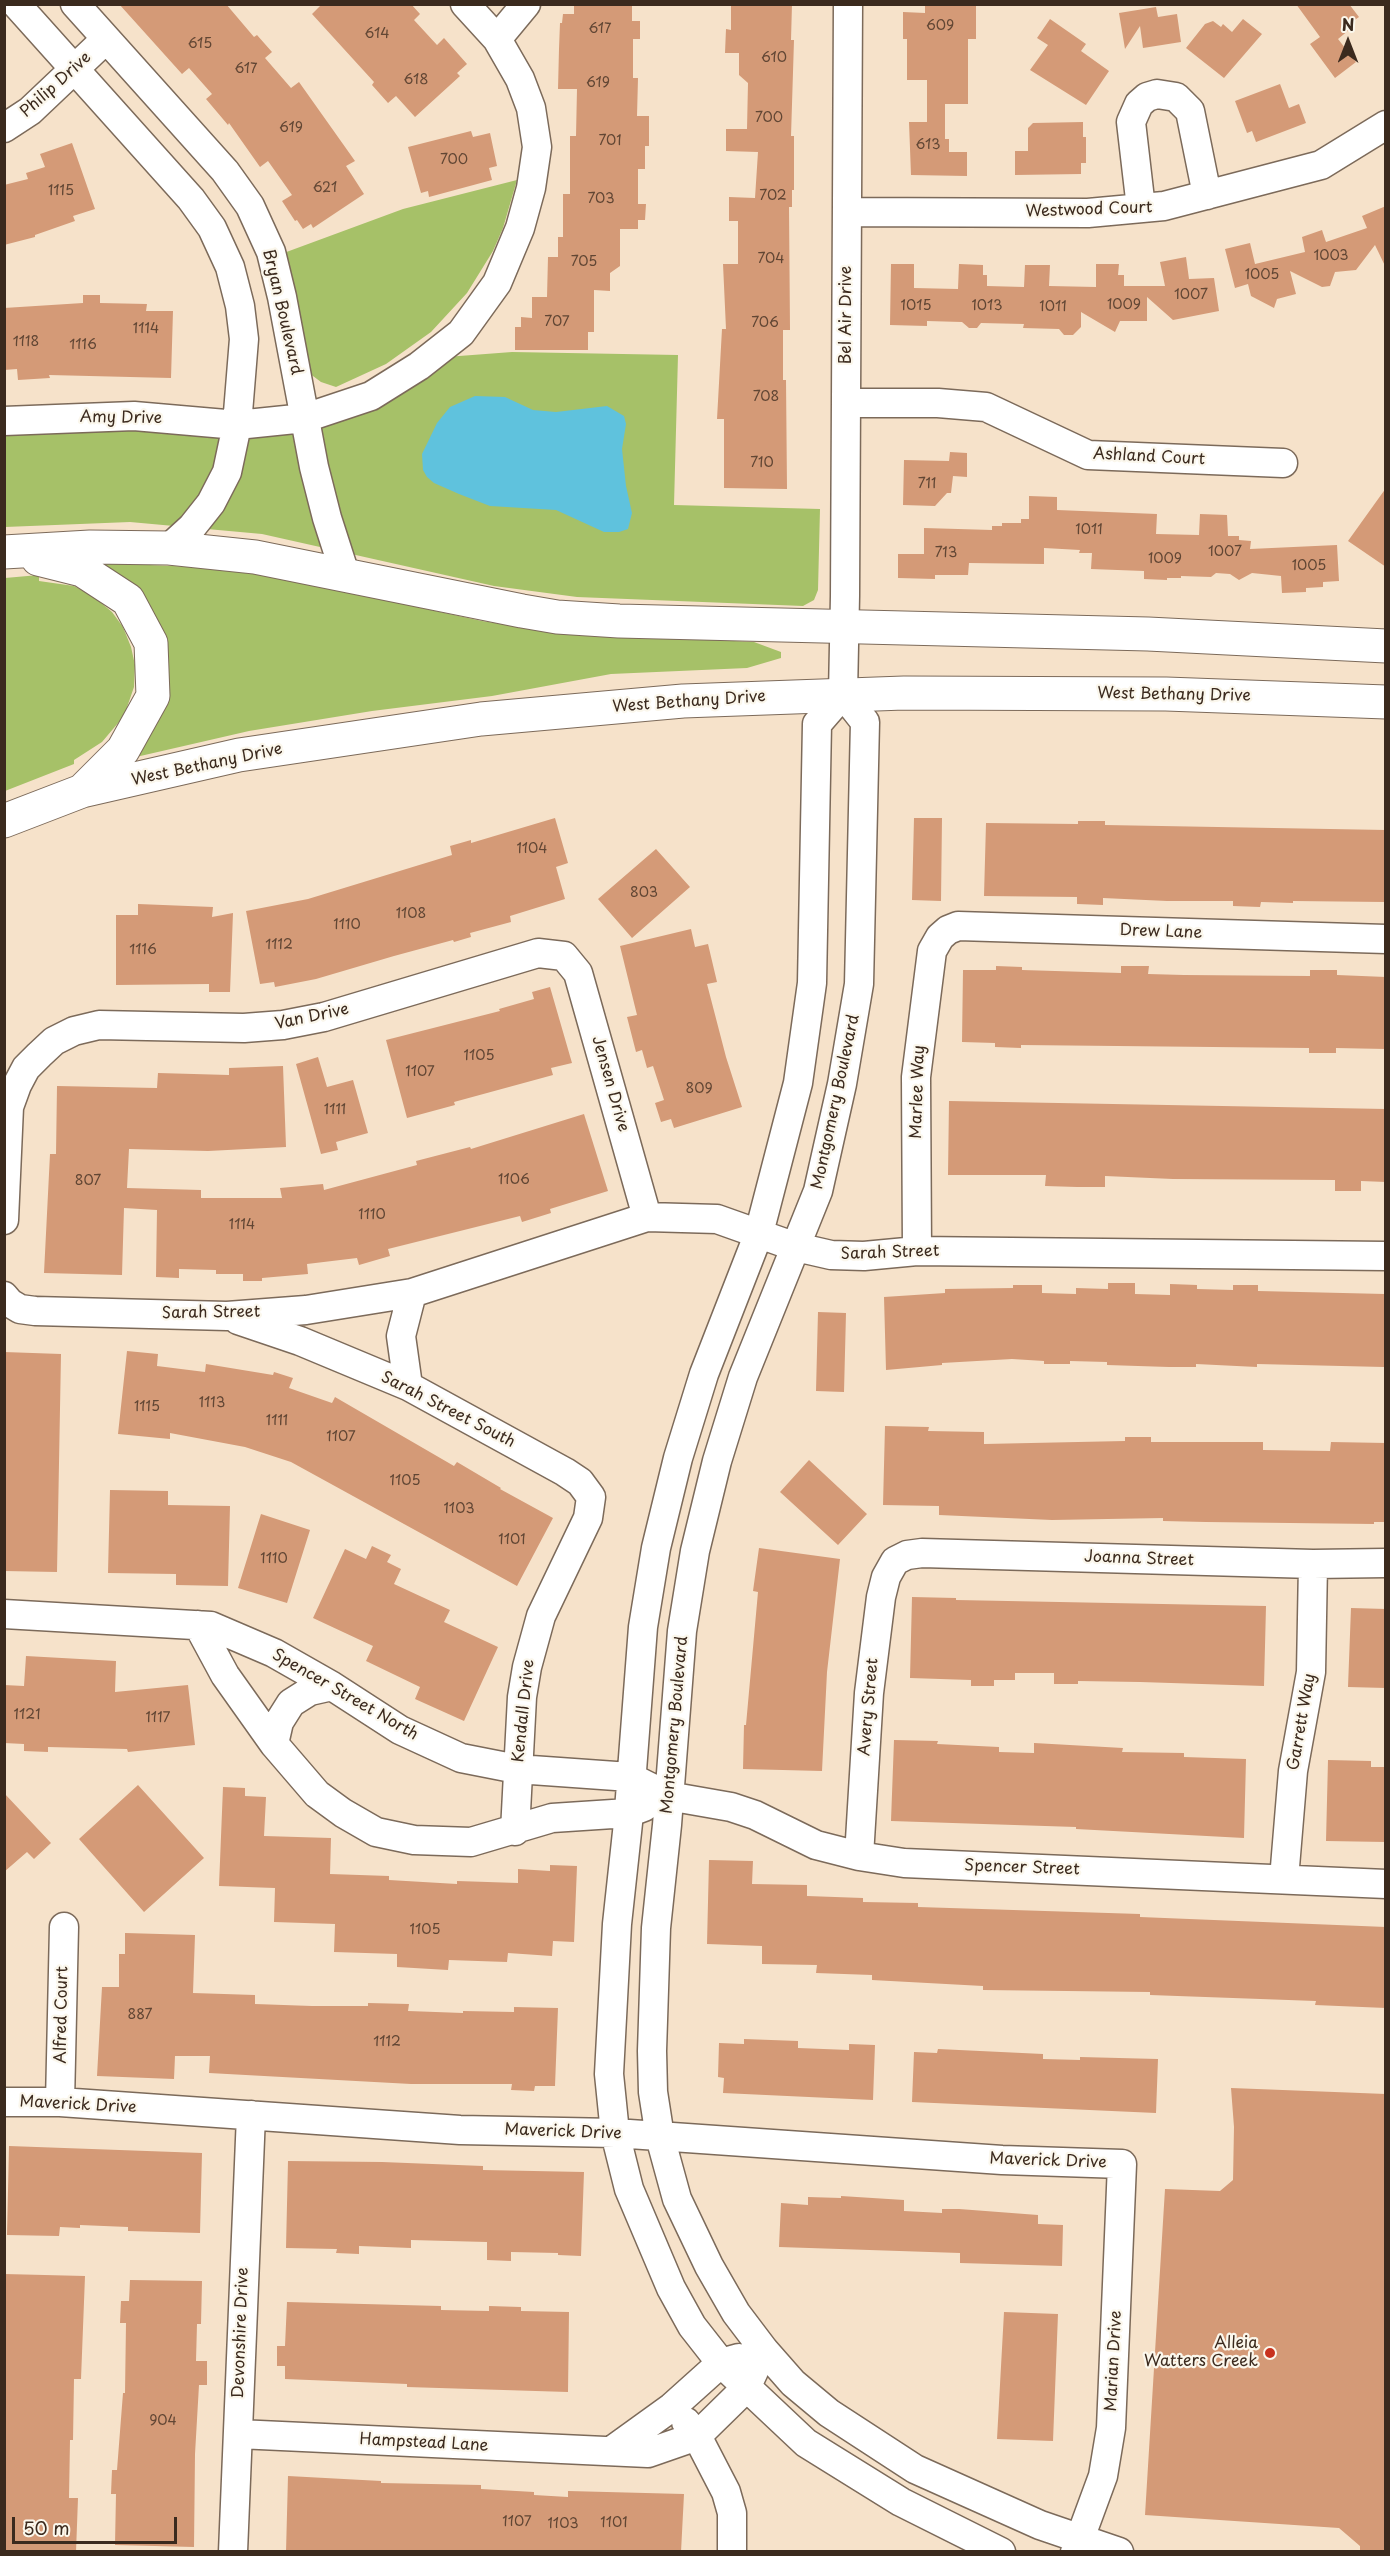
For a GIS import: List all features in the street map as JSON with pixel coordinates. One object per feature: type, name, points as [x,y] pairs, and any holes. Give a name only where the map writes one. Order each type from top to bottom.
[{"type":"main road","points":[[6,552],[90,547],[169,548],[255,557],[450,597],[557,616],[619,621],[1148,634],[1386,646]]},
{"type":"main road","points":[[6,552],[82,570],[128,600],[151,643],[153,696],[123,750],[82,791]]},
{"type":"main road","name":"West Bethany Drive","points":[[4,821],[82,791],[239,755],[481,719],[684,701],[843,694],[1166,694],[1386,702]]},
{"type":"street","points":[[16,4],[191,199],[212,228],[230,267],[240,306],[244,339],[237,424],[227,472],[211,503],[192,526],[169,548]]},
{"type":"street","name":"Bryan Boulevard","points":[[75,4],[225,171],[250,206],[274,263],[314,467],[327,519],[345,574]]},
{"type":"street","name":"Amy Drive","points":[[4,421],[134,416],[237,424],[305,418],[371,396],[419,366],[461,333],[497,283],[520,228],[531,188],[537,147],[531,108],[520,79],[497,39],[465,4]]},
{"type":"street","points":[[497,39],[526,4]]},
{"type":"street","name":"Bel Air Drive","points":[[845,626],[848,4]]},
{"type":"street","name":"Philip Drive","points":[[4,128],[30,111],[106,39]]},
{"type":"street","points":[[1142,208],[1131,122],[1139,104],[1147,97],[1157,94],[1176,97],[1190,111],[1207,195]]},
{"type":"street","name":"Westwood Court","points":[[847,212],[1088,213],[1164,206],[1321,165],[1386,125]]},
{"type":"street","name":"Ashland Court","points":[[846,403],[938,403],[986,407],[1088,455],[1283,463]]},
{"type":"street","points":[[845,626],[843,694],[817,724],[812,983],[798,1083],[759,1233],[701,1384],[678,1458],[656,1548],[643,1627],[617,1924],[609,2074],[615,2133],[629,2188],[671,2288],[692,2326],[721,2363],[806,2443],[901,2502],[1001,2552]]},
{"type":"street","name":"Montgomery Boulevard","points":[[843,694],[865,722],[859,984],[842,1084],[818,1191],[743,1377],[717,1461],[695,1551],[682,1630],[656,1928],[652,2051],[654,2092],[660,2137],[677,2199],[692,2234],[736,2313],[793,2383],[829,2413],[915,2469],[1040,2525],[1077,2545],[1119,2552]]},
{"type":"street","name":"Drew Lane","points":[[940,937],[958,926],[1386,939]]},
{"type":"street","name":"Marlee Way","points":[[917,1251],[916,1077],[932,951],[940,937]]},
{"type":"street","name":"Van Drive","points":[[7,1107],[26,1068],[54,1041],[74,1031],[99,1025],[244,1028],[283,1025],[324,1017],[538,953],[564,956]]},
{"type":"street","name":"Jensen Drive","points":[[564,956],[578,973],[647,1217]]},
{"type":"street","points":[[4,1221],[7,1107]]},
{"type":"street","name":"Sarah Street","points":[[7,1300],[20,1309],[35,1311],[227,1316],[306,1310],[412,1293],[647,1217],[717,1219],[796,1247],[831,1255],[864,1256],[917,1251],[1386,1256]]},
{"type":"street","points":[[408,1386],[401,1336],[412,1293]]},
{"type":"street","name":"Sarah Street South","points":[[227,1316],[300,1341],[408,1386],[565,1472],[580,1482],[591,1497]]},
{"type":"street","name":"Kendall Drive","points":[[515,1831],[522,1697],[533,1642],[541,1616],[588,1518],[591,1497]]},
{"type":"street","name":"Joanna Street","points":[[895,1562],[907,1555],[922,1553],[1313,1564],[1386,1563]]},
{"type":"street","name":"Avery Street","points":[[859,1856],[869,1693],[881,1597],[886,1577],[895,1562]]},
{"type":"street","name":"Garrett Way","points":[[1284,1879],[1293,1771],[1311,1672],[1313,1564]]},
{"type":"street","name":"Spencer Street North","points":[[4,1614],[211,1626],[274,1653],[332,1686],[400,1730],[461,1758],[517,1769],[630,1777],[668,1796]]},
{"type":"street","points":[[198,1625],[225,1675],[274,1744],[317,1794],[343,1813],[376,1832],[414,1840],[471,1842],[515,1831],[552,1818],[628,1813],[668,1796]]},
{"type":"street","points":[[274,1744],[279,1722],[291,1703],[310,1691],[332,1686]]},
{"type":"street","name":"Spencer Street","points":[[668,1796],[731,1807],[756,1815],[816,1845],[859,1856],[904,1863],[1386,1884]]},
{"type":"street","name":"Alfred Court","points":[[60,2102],[64,1927]]},
{"type":"street","name":"Maverick Drive","points":[[4,2102],[60,2102],[460,2130],[615,2133],[1002,2160],[1122,2164]]},
{"type":"street","name":"Devonshire Drive","points":[[233,2552],[251,2115]]},
{"type":"street","name":"Marian Drive","points":[[1077,2545],[1102,2476],[1111,2428],[1122,2164]]},
{"type":"street","points":[[611,2451],[672,2407],[721,2363],[764,2350]]},
{"type":"street","name":"Hampstead Lane","points":[[238,2434],[648,2453],[697,2436],[746,2388],[764,2350]]},
{"type":"street","points":[[672,2407],[697,2436],[726,2492],[732,2513],[732,2552]]},
{"type":"green space","points":[[517,180],[503,228],[493,251],[467,293],[431,332],[386,364],[336,387],[321,382],[309,373],[281,254],[403,209]]},
{"type":"green space","points":[[512,352],[678,355],[674,505],[820,509],[818,590],[814,600],[803,606],[577,597],[494,586],[262,534],[130,522],[5,527],[5,427],[322,428],[378,404],[446,357]]},
{"type":"green space","points":[[103,563],[196,567],[278,577],[482,621],[553,632],[754,642],[781,652],[781,658],[747,668],[611,674],[492,696],[372,711],[249,731],[136,757],[164,698]]},
{"type":"green space","points":[[39,575],[39,581],[74,586],[94,597],[112,612],[123,627],[131,647],[135,665],[134,687],[124,716],[102,742],[74,760],[74,764],[5,791],[5,578]]},
{"type":"water","points":[[475,396],[505,397],[533,410],[556,412],[607,406],[624,416],[626,424],[622,449],[632,513],[628,529],[619,532],[604,532],[556,510],[490,506],[434,483],[427,477],[423,470],[422,454],[437,423],[450,407]]},
{"type":"building","points":[[119,4],[226,4],[254,37],[257,35],[272,52],[265,58],[291,88],[299,82],[355,161],[346,166],[364,194],[313,228],[311,224],[303,229],[282,201],[292,195],[268,161],[260,167],[229,123],[228,125],[206,99],[212,94],[189,68],[182,74]]},
{"type":"building","points":[[322,4],[411,4],[420,14],[414,20],[437,45],[444,38],[467,64],[457,73],[460,76],[415,117],[396,96],[388,103],[372,85],[374,82],[312,14]]},
{"type":"building","points":[[574,4],[632,4],[632,21],[640,21],[640,39],[633,39],[633,78],[638,78],[637,116],[649,116],[649,146],[645,146],[645,169],[638,169],[638,204],[646,204],[645,220],[638,220],[638,229],[620,229],[620,266],[610,273],[610,291],[594,290],[594,332],[588,332],[588,350],[515,350],[515,327],[521,327],[521,317],[532,318],[532,297],[547,297],[548,257],[558,257],[558,237],[563,237],[563,194],[570,194],[570,136],[576,136],[577,89],[558,89],[560,23],[562,23],[563,14],[574,14]]},
{"type":"building","points":[[731,4],[792,4],[791,40],[794,40],[791,136],[794,136],[794,190],[792,190],[792,207],[789,207],[790,330],[783,330],[787,489],[724,488],[724,419],[717,419],[722,329],[726,329],[723,264],[738,264],[738,221],[729,221],[729,197],[755,198],[758,152],[726,151],[726,129],[747,129],[748,83],[739,75],[739,53],[725,53],[726,29],[731,30]]},
{"type":"building","points":[[925,4],[976,4],[976,39],[968,39],[968,104],[945,104],[945,139],[949,139],[949,152],[967,152],[967,176],[911,175],[909,122],[927,122],[927,80],[907,80],[907,39],[903,39],[903,12],[925,13]]},
{"type":"building","points":[[1296,4],[1349,4],[1359,17],[1346,26],[1349,30],[1338,39],[1356,62],[1335,78],[1310,44],[1320,37]]},
{"type":"building","points":[[1156,7],[1158,17],[1177,14],[1181,42],[1143,48],[1140,26],[1125,49],[1119,13]]},
{"type":"building","points":[[1050,19],[1086,44],[1081,51],[1109,71],[1086,105],[1030,70],[1048,45],[1037,38]]},
{"type":"building","points":[[1243,19],[1262,34],[1224,78],[1186,48],[1205,24],[1213,21],[1221,27],[1223,24],[1232,32]]},
{"type":"building","points":[[1280,84],[1289,108],[1299,104],[1306,123],[1256,142],[1252,131],[1247,133],[1235,101]]},
{"type":"building","points":[[1083,122],[1083,137],[1086,137],[1086,163],[1081,163],[1081,174],[1015,175],[1015,151],[1028,151],[1028,128],[1033,123]]},
{"type":"building","points":[[471,131],[473,137],[490,133],[497,166],[489,168],[492,180],[429,197],[428,191],[421,193],[408,147]]},
{"type":"building","points":[[72,143],[95,209],[73,216],[75,221],[35,235],[35,237],[4,245],[4,185],[28,179],[26,173],[45,167],[40,154]]},
{"type":"building","points":[[1386,206],[1386,268],[1375,245],[1356,270],[1335,272],[1330,286],[1322,287],[1290,271],[1296,294],[1277,299],[1274,308],[1251,296],[1248,284],[1235,288],[1225,249],[1250,243],[1255,264],[1305,252],[1302,237],[1322,230],[1326,242],[1367,228],[1362,216]]},
{"type":"building","points":[[1186,257],[1189,279],[1214,278],[1219,311],[1173,320],[1147,297],[1147,321],[1120,321],[1115,332],[1081,312],[1081,327],[1073,335],[1064,335],[1059,329],[1023,328],[1024,324],[981,323],[977,328],[969,328],[962,322],[927,321],[927,326],[890,325],[891,264],[914,264],[914,288],[958,289],[959,264],[983,265],[983,275],[987,275],[987,286],[1024,287],[1025,265],[1050,265],[1049,286],[1096,287],[1096,264],[1119,264],[1118,275],[1124,275],[1124,286],[1165,286],[1160,262]]},
{"type":"building","points":[[83,295],[100,295],[100,303],[147,304],[146,311],[173,311],[171,378],[49,375],[50,378],[18,380],[17,369],[4,370],[4,308],[83,303]]},
{"type":"building","points":[[950,452],[967,453],[967,477],[953,476],[951,493],[947,493],[935,506],[903,505],[904,460],[949,461]]},
{"type":"building","points":[[1386,488],[1386,567],[1348,541]]},
{"type":"building","points":[[1029,496],[1057,497],[1057,510],[1157,514],[1156,534],[1199,535],[1200,514],[1227,515],[1228,536],[1239,536],[1239,540],[1251,541],[1250,549],[1337,545],[1339,581],[1323,582],[1323,587],[1306,588],[1306,592],[1282,593],[1281,576],[1252,573],[1239,580],[1230,574],[1216,573],[1211,577],[1181,576],[1181,578],[1167,578],[1167,580],[1144,579],[1144,571],[1091,569],[1092,553],[1044,548],[1044,564],[969,563],[968,575],[935,575],[935,579],[898,578],[898,554],[924,554],[924,528],[992,530],[992,526],[1002,526],[1002,523],[1021,523],[1021,519],[1029,519]]},
{"type":"building","points":[[555,818],[568,863],[556,867],[565,899],[510,916],[511,922],[470,933],[471,937],[454,942],[453,940],[316,979],[275,987],[274,982],[260,984],[246,911],[308,899],[452,855],[450,846],[471,840],[471,843]]},
{"type":"building","points":[[914,818],[942,818],[941,901],[912,900]]},
{"type":"building","points":[[1078,821],[1105,821],[1105,825],[1386,830],[1385,902],[1261,902],[1260,907],[1233,906],[1233,901],[1103,898],[1103,905],[1077,904],[1077,897],[984,896],[986,823],[1078,824]]},
{"type":"building","points":[[656,849],[690,887],[632,938],[598,899]]},
{"type":"building","points":[[138,904],[213,907],[212,917],[233,913],[230,992],[209,992],[209,984],[116,985],[116,915],[138,915]]},
{"type":"building","points":[[691,929],[695,947],[708,944],[717,982],[707,984],[742,1107],[674,1128],[671,1119],[661,1122],[655,1103],[664,1100],[653,1066],[647,1068],[642,1050],[636,1052],[627,1017],[637,1015],[620,946]]},
{"type":"building","points":[[996,966],[1022,967],[1022,970],[1121,973],[1121,966],[1149,966],[1148,974],[1184,975],[1310,976],[1310,970],[1337,970],[1337,975],[1386,977],[1386,1049],[1336,1048],[1336,1053],[1309,1053],[1309,1048],[1021,1045],[1021,1048],[995,1047],[995,1043],[962,1042],[963,970],[996,970]]},
{"type":"building","points":[[550,987],[572,1063],[551,1068],[553,1075],[454,1102],[455,1105],[407,1118],[386,1040],[500,1011],[499,1009],[534,999],[532,992]]},
{"type":"building","points":[[318,1057],[327,1087],[353,1080],[368,1133],[336,1142],[338,1150],[321,1154],[296,1064]]},
{"type":"building","points":[[283,1066],[286,1147],[208,1151],[129,1149],[127,1188],[201,1190],[201,1198],[282,1198],[280,1188],[323,1184],[324,1190],[417,1165],[416,1161],[470,1147],[471,1149],[584,1114],[608,1191],[550,1209],[551,1213],[522,1222],[520,1216],[388,1249],[390,1256],[359,1265],[357,1258],[307,1264],[308,1274],[262,1278],[262,1281],[243,1281],[243,1274],[216,1274],[216,1270],[179,1269],[179,1278],[156,1277],[157,1210],[124,1208],[122,1275],[44,1273],[50,1154],[56,1154],[57,1086],[157,1088],[158,1073],[229,1075],[229,1068]]},
{"type":"building","points":[[949,1101],[1386,1109],[1386,1182],[1361,1181],[1361,1191],[1335,1191],[1335,1180],[1173,1179],[1105,1176],[1105,1187],[1077,1187],[1045,1186],[1046,1175],[948,1175]]},
{"type":"building","points":[[1108,1283],[1135,1283],[1135,1294],[1170,1295],[1170,1284],[1197,1285],[1197,1289],[1233,1290],[1233,1285],[1258,1285],[1258,1291],[1385,1294],[1384,1367],[1257,1364],[1257,1367],[1196,1364],[1196,1367],[1169,1367],[1070,1361],[1070,1364],[1044,1364],[1044,1361],[1012,1359],[942,1363],[942,1365],[886,1370],[884,1297],[945,1293],[945,1289],[1013,1288],[1013,1285],[1042,1285],[1042,1293],[1076,1294],[1076,1288],[1108,1289]]},
{"type":"building","points":[[818,1312],[846,1313],[844,1392],[816,1391]]},
{"type":"building","points":[[127,1351],[158,1354],[157,1366],[205,1372],[206,1364],[273,1375],[274,1372],[293,1378],[289,1388],[332,1403],[335,1397],[454,1466],[457,1462],[553,1518],[517,1586],[291,1462],[245,1447],[170,1433],[170,1439],[118,1434]]},
{"type":"building","points":[[4,1352],[61,1354],[57,1572],[4,1571]]},
{"type":"building","points":[[885,1426],[929,1427],[928,1431],[984,1432],[984,1444],[1125,1441],[1125,1437],[1151,1437],[1151,1442],[1263,1442],[1263,1450],[1330,1451],[1331,1442],[1386,1443],[1386,1522],[1374,1522],[1374,1524],[1206,1522],[1163,1521],[1163,1518],[1052,1520],[939,1515],[939,1506],[883,1505]]},
{"type":"building","points":[[809,1460],[867,1514],[838,1545],[780,1492]]},
{"type":"building","points":[[110,1490],[168,1491],[168,1505],[230,1506],[228,1586],[176,1585],[176,1574],[108,1573]]},
{"type":"building","points":[[261,1514],[310,1530],[287,1603],[238,1588]]},
{"type":"building","points":[[372,1546],[391,1555],[387,1562],[401,1569],[394,1584],[450,1610],[444,1622],[498,1647],[464,1721],[415,1699],[420,1687],[366,1661],[373,1646],[313,1618],[345,1549],[366,1559]]},
{"type":"building","points":[[759,1548],[840,1559],[827,1672],[822,1771],[743,1769],[744,1725],[746,1725],[758,1592],[753,1591]]},
{"type":"building","points":[[912,1597],[956,1598],[956,1600],[1266,1606],[1264,1686],[1078,1681],[1078,1684],[1054,1684],[1054,1673],[1015,1673],[1015,1680],[994,1680],[994,1686],[971,1686],[971,1680],[910,1678]]},
{"type":"building","points":[[1351,1608],[1386,1609],[1386,1688],[1348,1687]]},
{"type":"building","points":[[26,1656],[116,1661],[115,1692],[188,1685],[195,1745],[128,1752],[127,1749],[48,1747],[48,1752],[24,1751],[24,1744],[4,1743],[4,1685],[24,1686]]},
{"type":"building","points":[[894,1740],[938,1741],[937,1744],[999,1747],[999,1752],[1034,1753],[1034,1743],[1123,1748],[1122,1752],[1184,1753],[1184,1757],[1246,1759],[1244,1838],[1076,1829],[1076,1827],[891,1821]]},
{"type":"building","points":[[1328,1760],[1371,1761],[1371,1767],[1386,1767],[1386,1842],[1326,1841]]},
{"type":"building","points":[[138,1785],[204,1858],[144,1912],[79,1839]]},
{"type":"building","points":[[223,1787],[245,1788],[245,1796],[266,1797],[264,1836],[331,1838],[330,1874],[389,1876],[389,1880],[457,1884],[457,1881],[518,1883],[518,1869],[550,1871],[550,1865],[577,1866],[574,1942],[553,1941],[552,1956],[508,1953],[507,1962],[449,1960],[448,1970],[397,1967],[397,1954],[334,1952],[335,1924],[274,1922],[275,1888],[219,1886]]},
{"type":"building","points":[[4,1793],[51,1843],[34,1859],[27,1852],[4,1872]]},
{"type":"building","points":[[709,1860],[753,1861],[752,1884],[807,1885],[807,1896],[863,1898],[863,1902],[918,1903],[918,1907],[1140,1914],[1140,1917],[1386,1927],[1386,2008],[1315,2005],[1316,2001],[1150,1995],[1150,1992],[983,1990],[983,1986],[872,1980],[872,1975],[816,1973],[817,1965],[762,1964],[762,1946],[707,1944]]},
{"type":"building","points":[[125,1933],[195,1935],[193,1993],[255,1995],[255,2004],[368,2006],[368,2003],[409,2004],[408,2011],[463,2013],[463,2011],[514,2012],[514,2007],[558,2008],[555,2086],[535,2086],[534,2091],[511,2090],[512,2084],[411,2084],[209,2073],[210,2056],[175,2056],[174,2079],[97,2076],[102,1987],[119,1987],[119,1954],[125,1954]]},
{"type":"building","points":[[744,2039],[798,2041],[798,2048],[849,2050],[849,2044],[875,2045],[873,2100],[723,2093],[724,2078],[718,2077],[719,2043],[744,2044]]},
{"type":"building","points":[[938,2049],[1043,2054],[1043,2059],[1080,2060],[1080,2057],[1158,2059],[1156,2113],[912,2102],[914,2052],[937,2053]]},
{"type":"building","name":"Alleia Watters Creek","points":[[1231,2088],[1386,2094],[1386,2552],[1360,2552],[1360,2546],[1339,2528],[1145,2515],[1165,2189],[1220,2191],[1233,2180],[1234,2127]]},
{"type":"building","points":[[9,2146],[202,2153],[200,2233],[128,2231],[128,2227],[80,2225],[80,2228],[60,2227],[59,2236],[7,2235]]},
{"type":"building","points":[[288,2161],[382,2162],[483,2166],[483,2170],[584,2172],[581,2256],[511,2252],[511,2261],[487,2260],[487,2242],[411,2240],[411,2248],[359,2246],[359,2254],[336,2253],[337,2249],[286,2248]]},
{"type":"building","points":[[841,2196],[904,2200],[904,2211],[942,2213],[942,2209],[959,2209],[1038,2215],[1038,2224],[1063,2225],[1062,2266],[960,2263],[960,2253],[779,2247],[781,2203],[808,2205],[808,2197],[841,2198]]},
{"type":"building","points":[[4,2274],[85,2276],[81,2379],[74,2379],[73,2440],[70,2440],[69,2498],[78,2498],[76,2552],[4,2552]]},
{"type":"building","points":[[130,2280],[202,2281],[201,2324],[197,2324],[196,2361],[207,2361],[207,2385],[199,2385],[195,2454],[194,2547],[115,2545],[116,2494],[111,2494],[112,2470],[117,2470],[123,2393],[125,2393],[126,2323],[120,2323],[121,2301],[129,2301]]},
{"type":"building","points":[[287,2302],[441,2306],[441,2310],[489,2311],[489,2306],[521,2307],[521,2311],[569,2312],[568,2392],[407,2387],[407,2384],[285,2379],[285,2366],[277,2366],[277,2346],[285,2346]]},
{"type":"building","points":[[1004,2312],[1058,2314],[1053,2441],[997,2439]]},
{"type":"building","points":[[288,2476],[381,2481],[381,2483],[481,2485],[481,2489],[534,2492],[534,2495],[568,2497],[568,2491],[684,2494],[681,2552],[286,2552]]},
{"type":"place","name":"Alleia Watters Creek","points":[[1270,2353]]}]
